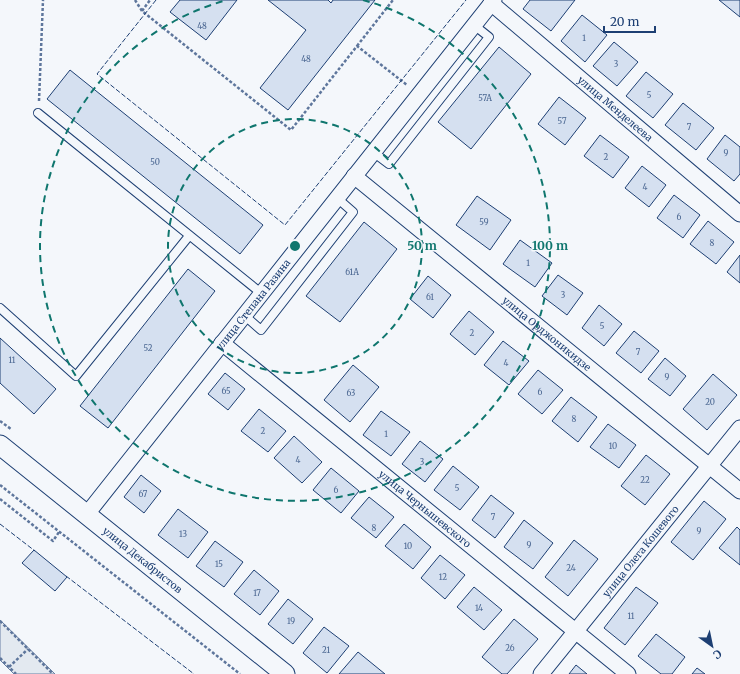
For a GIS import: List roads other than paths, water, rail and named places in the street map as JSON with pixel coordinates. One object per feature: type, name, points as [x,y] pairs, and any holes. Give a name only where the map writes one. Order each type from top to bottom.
[{"type":"street","name":"улица Степана Разина","points":[[87,514],[492,1]]},
{"type":"street","name":"улица Менделеева","points":[[492,1],[740,214]]},
{"type":"street","name":"улица Орджоникидзе","points":[[354,176],[740,491]]},
{"type":"street","name":"улица Чернышевского","points":[[222,343],[628,674]]},
{"type":"street","name":"улица Олега Кошевого","points":[[541,674],[740,428]]},
{"type":"street","name":"улица Декабристов","points":[[0,445],[285,674]]},
{"type":"lane","points":[[38,113],[261,294]]},
{"type":"lane","points":[[244,315],[261,330],[354,212],[337,198]]},
{"type":"lane","points":[[0,308],[76,376],[189,236]]}]
